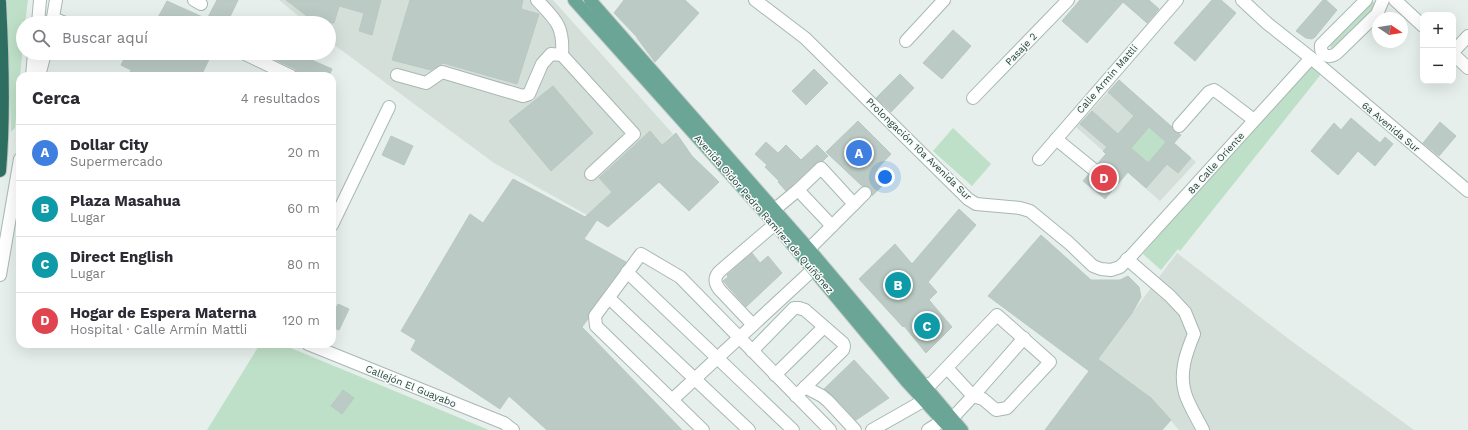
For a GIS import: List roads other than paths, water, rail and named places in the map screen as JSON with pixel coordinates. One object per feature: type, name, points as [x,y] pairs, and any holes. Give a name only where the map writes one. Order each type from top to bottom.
[{"type":"highway","points":[[0,2],[3,117],[0,171]]},
{"type":"main road","name":"Avenida Oidor Pedro Ramírez de Quiñónez","points":[[574,0],[775,224],[816,266],[924,385],[948,423]]},
{"type":"main road","name":"Avenida Oidor Pedro Ramírez de Quiñónez","points":[[590,0],[809,249],[816,266],[923,401],[948,423],[962,430]]},
{"type":"street","points":[[39,16],[40,0]]},
{"type":"street","points":[[54,16],[56,0]]},
{"type":"street","points":[[537,0],[555,19],[562,35],[562,55],[634,134],[591,174]]},
{"type":"street","name":"Prolongación 10a Avenida Sur","points":[[755,0],[805,38],[968,199],[976,204],[1020,208],[1030,211],[1069,243],[1093,266],[1111,270],[1123,263]]},
{"type":"street","points":[[906,41],[944,0]]},
{"type":"street","name":"Pasaje 2","points":[[974,98],[1068,0]]},
{"type":"street","name":"Calle Armín Mattli","points":[[1039,159],[1177,0]]},
{"type":"street","name":"6a Avenida Sur","points":[[1242,0],[1268,24],[1317,58],[1468,191]]},
{"type":"street","name":"8a Calle Oriente","points":[[1123,263],[1254,120],[1317,58],[1321,50],[1321,45],[1366,0]]},
{"type":"street","points":[[1317,58],[1333,56],[1338,53],[1377,14],[1383,0]]},
{"type":"street","points":[[1395,0],[1420,23]]},
{"type":"street","points":[[1456,50],[1468,36]]},
{"type":"street","points":[[397,75],[426,83],[442,72],[523,96],[529,94],[542,64],[551,54],[562,55]]},
{"type":"street","points":[[1456,56],[1468,68]]},
{"type":"street","points":[[32,72],[33,60]]},
{"type":"street","points":[[40,72],[43,60]]},
{"type":"street","points":[[258,60],[283,72]]},
{"type":"street","points":[[1179,126],[1209,92],[1214,90],[1254,120]]},
{"type":"street","points":[[336,217],[389,107]]},
{"type":"street","points":[[1056,139],[1093,168]]},
{"type":"street","points":[[774,210],[821,168],[854,204]]},
{"type":"street","points":[[798,190],[832,226]]},
{"type":"street","points":[[809,249],[865,193]]},
{"type":"street","points":[[0,275],[16,205]]},
{"type":"street","points":[[753,324],[718,289],[715,284],[715,277],[775,224]]},
{"type":"street","points":[[703,430],[673,399],[596,326],[595,316],[641,254],[680,277],[740,337],[775,375],[800,392],[830,430]]},
{"type":"street","points":[[1123,263],[1170,296],[1185,312],[1194,334],[1187,352],[1183,370],[1185,393],[1203,430]]},
{"type":"street","points":[[673,399],[816,266]]},
{"type":"street","points":[[627,272],[793,430]]},
{"type":"street","points":[[609,298],[749,430]]},
{"type":"street","points":[[752,351],[794,308],[805,310],[843,343],[844,346],[843,350],[800,392]]},
{"type":"street","points":[[924,385],[932,384],[947,368],[997,315],[1050,362],[1007,408],[996,410],[983,399],[973,396],[947,368]]},
{"type":"street","points":[[775,375],[824,327]]},
{"type":"street","points":[[928,430],[948,423],[1024,338]]},
{"type":"street","name":"Callejón El Guayabo","points":[[318,348],[504,422],[513,430]]},
{"type":"street","points":[[800,392],[822,396],[855,430]]},
{"type":"street","points":[[872,430],[923,401]]},
{"type":"place","name":"Dollar City","points":[[859,153]]},
{"type":"place","name":"Hogar de Espera Materna","points":[[1104,178]]},
{"type":"place","name":"Plaza Masahua","points":[[898,285]]},
{"type":"place","name":"Direct English","points":[[927,326]]}]
